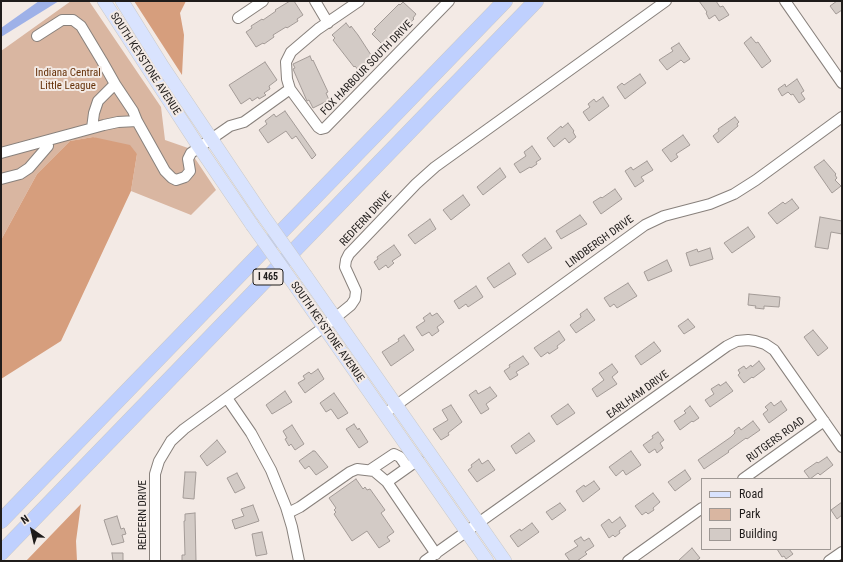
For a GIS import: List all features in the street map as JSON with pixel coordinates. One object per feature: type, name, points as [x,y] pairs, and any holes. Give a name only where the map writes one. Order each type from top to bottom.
[{"type":"highway","name":"I 465","points":[[1,521],[505,1]]},
{"type":"highway","name":"I 465","points":[[1,553],[536,1]]},
{"type":"main road","name":"SOUTH KEYSTONE AVENUE","points":[[122,1],[163,67],[262,214],[505,561]]},
{"type":"main road","name":"SOUTH KEYSTONE AVENUE","points":[[106,3],[199,147],[252,225],[385,413],[412,464],[467,532],[487,561]]},
{"type":"street","points":[[238,18],[263,1]]},
{"type":"street","points":[[315,1],[328,23]]},
{"type":"street","points":[[36,36],[62,20],[73,20],[80,26],[87,35],[132,111],[165,171],[176,180],[185,177],[190,171],[188,159],[191,153],[230,126],[244,122],[290,88],[286,79],[285,69],[287,58],[291,52],[318,29],[359,1]]},
{"type":"street","name":"FOX HARBOUR SOUTH DRIVE","points":[[290,88],[318,127],[324,129],[449,1]]},
{"type":"street","name":"REDFERN DRIVE","points":[[155,561],[155,474],[159,461],[171,441],[184,429],[324,327],[351,305],[355,299],[356,291],[346,267],[346,260],[349,254],[416,184],[452,154],[666,1]]},
{"type":"street","points":[[785,1],[842,83]]},
{"type":"street","points":[[92,128],[94,113],[98,101],[115,84]]},
{"type":"street","name":"LINDBERGH DRIVE","points":[[385,413],[645,224],[664,216],[724,199],[740,191],[842,117]]},
{"type":"street","points":[[1,153],[92,128],[118,122],[137,121]]},
{"type":"street","points":[[1,179],[20,174],[29,168],[48,146],[47,141]]},
{"type":"street","name":"EARLHAM DRIVE","points":[[425,561],[737,341],[755,341],[765,344],[774,350],[842,447]]},
{"type":"street","points":[[227,398],[262,452],[281,493],[288,513],[299,561]]},
{"type":"street","name":"RUTGERS ROAD","points":[[744,478],[824,421]]},
{"type":"street","points":[[370,470],[394,454],[412,464],[387,482]]},
{"type":"street","points":[[288,513],[300,507],[350,472],[357,470],[370,470],[378,474],[387,482],[436,554]]},
{"type":"street","points":[[628,561],[701,509]]},
{"type":"street","points":[[829,561],[842,552]]},
{"type":"green space","name":"Indiana Central Little League","points":[[71,1],[89,1],[161,107],[165,140],[188,148],[216,190],[191,215],[131,191],[137,154],[93,137],[70,141],[37,174],[1,240],[1,51]]},
{"type":"shaded area","points":[[134,1],[186,1],[180,13],[184,35],[182,75]]},
{"type":"shaded area","points":[[93,137],[130,145],[137,154],[131,191],[61,341],[1,379],[1,240],[37,174],[70,141]]},
{"type":"shaded area","points":[[81,504],[76,541],[77,561],[26,561]]},
{"type":"water","points":[[39,1],[59,1],[1,37],[1,28]]},
{"type":"building","points":[[290,1],[294,1],[303,15],[297,19],[298,21],[273,35],[274,37],[264,44],[263,43],[256,47],[246,32],[252,28],[251,26],[262,19],[263,20],[276,11],[275,10]]},
{"type":"building","points":[[699,1],[716,1],[720,7],[723,6],[729,15],[719,21],[715,15],[709,19],[706,13],[707,12]]},
{"type":"building","points":[[837,1],[842,1],[842,10],[836,14],[830,6]]},
{"type":"building","points":[[403,2],[416,14],[413,18],[414,19],[390,44],[389,43],[385,47],[372,34],[376,30],[374,29],[399,4],[400,5]]},
{"type":"building","points":[[346,23],[350,28],[351,26],[358,35],[373,60],[359,71],[355,66],[354,67],[333,40],[335,38],[332,35]]},
{"type":"building","points":[[751,37],[756,43],[758,42],[771,61],[762,68],[744,43]]},
{"type":"building","points":[[679,43],[690,59],[684,63],[681,60],[667,70],[659,60],[673,51],[671,48]]},
{"type":"building","points":[[310,56],[328,92],[326,93],[329,100],[313,108],[309,100],[307,101],[293,69],[295,68],[293,64]]},
{"type":"building","points":[[265,62],[277,80],[269,86],[270,89],[264,93],[266,95],[259,99],[258,97],[252,101],[250,98],[241,104],[229,85]]},
{"type":"building","points":[[640,74],[646,83],[625,99],[617,87],[622,83],[624,85]]},
{"type":"building","points":[[797,79],[804,91],[801,93],[805,99],[799,103],[793,94],[791,95],[788,92],[782,96],[778,89],[785,84],[786,87]]},
{"type":"building","points":[[603,97],[609,106],[589,121],[583,112],[590,107],[588,104],[594,99],[596,102]]},
{"type":"building","points":[[285,111],[316,155],[312,159],[296,136],[292,139],[286,131],[268,143],[259,130],[267,124],[265,121],[274,114],[276,117]]},
{"type":"building","points":[[735,117],[739,122],[737,124],[738,126],[718,143],[713,136],[719,131],[718,129]]},
{"type":"building","points":[[568,123],[574,131],[573,132],[576,137],[569,143],[565,138],[554,147],[547,138],[561,126],[562,128]]},
{"type":"building","points":[[683,135],[690,145],[676,154],[678,157],[671,162],[662,150]]},
{"type":"building","points":[[532,146],[541,159],[531,168],[530,167],[520,173],[514,164],[526,156],[524,152]]},
{"type":"building","points":[[824,160],[836,174],[835,175],[837,178],[835,180],[841,186],[832,193],[814,167]]},
{"type":"building","points":[[647,161],[653,170],[641,177],[644,181],[635,187],[625,171],[631,167],[633,170]]},
{"type":"building","points":[[500,168],[506,177],[483,195],[477,187]]},
{"type":"building","points":[[615,189],[622,199],[601,214],[593,202]]},
{"type":"building","points":[[463,195],[470,205],[451,220],[443,210]]},
{"type":"building","points":[[792,199],[799,208],[777,224],[768,213],[783,202],[785,204]]},
{"type":"building","points":[[580,215],[587,224],[561,239],[556,231]]},
{"type":"building","points":[[820,217],[842,221],[842,234],[831,232],[828,249],[815,247]]},
{"type":"building","points":[[430,219],[436,229],[415,244],[408,235]]},
{"type":"building","points":[[748,227],[755,237],[732,253],[724,243]]},
{"type":"building","points":[[545,238],[552,248],[528,263],[522,255]]},
{"type":"building","points":[[394,245],[401,255],[392,261],[394,263],[388,268],[386,265],[379,270],[374,262],[378,259],[377,257]]},
{"type":"building","points":[[710,248],[713,259],[690,266],[686,253],[697,249],[698,252]]},
{"type":"building","points":[[667,260],[672,271],[648,281],[644,272]]},
{"type":"building","points":[[509,263],[516,274],[494,288],[487,278]]},
{"type":"building","points":[[628,283],[637,296],[617,308],[614,304],[610,307],[604,298]]},
{"type":"building","points":[[476,286],[483,297],[468,307],[466,304],[459,309],[454,301]]},
{"type":"building","points":[[749,294],[780,297],[779,307],[764,306],[764,309],[755,308],[756,306],[748,305]]},
{"type":"building","points":[[587,309],[595,320],[576,333],[570,325],[581,317],[580,314]]},
{"type":"building","points":[[430,313],[432,316],[437,313],[444,322],[437,327],[439,331],[432,336],[429,332],[422,336],[416,327],[425,321],[423,318]]},
{"type":"building","points":[[688,319],[695,327],[684,334],[678,326]]},
{"type":"building","points":[[813,330],[828,348],[818,356],[804,337]]},
{"type":"building","points":[[559,331],[565,340],[557,346],[558,348],[541,357],[534,348]]},
{"type":"building","points":[[404,335],[414,350],[391,366],[382,352],[399,341],[398,339]]},
{"type":"building","points":[[654,342],[661,351],[641,365],[635,356]]},
{"type":"building","points":[[523,356],[529,364],[516,372],[518,375],[510,380],[504,371],[510,367],[509,365]]},
{"type":"building","points":[[759,361],[765,369],[744,383],[738,375],[740,373],[738,370],[744,366],[746,369],[751,365],[752,367]]},
{"type":"building","points":[[612,364],[618,372],[612,377],[617,384],[597,397],[592,389],[604,380],[599,373]]},
{"type":"building","points":[[318,369],[324,379],[305,393],[298,383],[305,379],[303,376],[309,372],[311,374]]},
{"type":"building","points":[[726,382],[733,391],[710,407],[705,400],[714,394],[711,389]]},
{"type":"building","points":[[490,387],[497,396],[486,404],[489,409],[481,414],[469,395],[476,390],[478,394]]},
{"type":"building","points":[[285,391],[292,402],[272,414],[266,405]]},
{"type":"building","points":[[334,393],[348,413],[338,419],[331,409],[326,412],[320,403]]},
{"type":"building","points":[[781,401],[787,410],[769,423],[763,414],[768,410],[765,407],[771,402],[774,406]]},
{"type":"building","points":[[568,404],[575,413],[557,425],[551,416]]},
{"type":"building","points":[[451,405],[462,422],[448,433],[449,435],[441,440],[433,429],[448,420],[442,410]]},
{"type":"building","points":[[690,406],[699,418],[693,422],[692,421],[680,430],[674,421],[686,413],[684,411]]},
{"type":"building","points":[[753,421],[760,430],[747,439],[746,438],[704,469],[698,460],[731,437],[735,433],[734,431],[739,427],[741,430]]},
{"type":"building","points":[[354,424],[358,430],[359,428],[368,442],[359,448],[346,429]]},
{"type":"building","points":[[292,425],[304,444],[295,450],[291,444],[289,446],[283,431]]},
{"type":"building","points":[[658,432],[664,440],[660,443],[663,448],[657,453],[655,449],[649,453],[643,445],[653,438],[652,436]]},
{"type":"building","points":[[529,433],[535,441],[516,454],[511,446]]},
{"type":"building","points":[[217,440],[226,452],[207,466],[200,456]]},
{"type":"building","points":[[315,451],[328,467],[316,475],[309,466],[305,469],[299,461]]},
{"type":"building","points":[[631,451],[641,465],[626,475],[623,470],[616,476],[609,467]]},
{"type":"building","points":[[827,457],[833,465],[820,475],[818,473],[809,478],[804,471],[817,462],[818,463]]},
{"type":"building","points":[[479,459],[482,464],[488,460],[495,470],[477,482],[468,470],[472,467],[471,465]]},
{"type":"building","points":[[685,470],[691,479],[675,491],[668,482]]},
{"type":"building","points":[[185,472],[196,472],[194,499],[183,498]]},
{"type":"building","points":[[237,473],[245,488],[235,493],[227,478]]},
{"type":"building","points":[[356,479],[363,489],[365,487],[367,490],[370,489],[385,510],[381,513],[394,532],[387,537],[390,541],[379,548],[367,531],[352,541],[334,514],[336,512],[334,510],[336,508],[329,498]]},
{"type":"building","points":[[594,481],[600,489],[583,502],[576,491],[584,485],[585,487]]},
{"type":"building","points":[[653,493],[660,502],[653,508],[654,510],[648,514],[646,512],[642,515],[635,506]]},
{"type":"building","points":[[842,502],[842,515],[837,519],[831,510]]},
{"type":"building","points":[[560,503],[566,510],[552,520],[546,512]]},
{"type":"building","points":[[253,505],[259,521],[235,529],[232,520],[244,516],[241,509]]},
{"type":"building","points":[[195,513],[196,561],[182,561],[182,555],[185,555],[185,514]]},
{"type":"building","points":[[117,516],[121,529],[124,528],[126,534],[122,535],[124,542],[112,545],[104,520]]},
{"type":"building","points":[[620,517],[626,526],[619,531],[620,533],[615,537],[613,535],[609,538],[601,525],[609,519],[612,523]]},
{"type":"building","points":[[532,523],[539,532],[518,547],[510,536],[520,529],[521,531]]},
{"type":"building","points":[[262,532],[267,554],[256,556],[252,534]]},
{"type":"building","points":[[581,537],[584,541],[589,538],[594,546],[585,552],[587,554],[577,561],[570,561],[565,554],[578,546],[574,541]]},
{"type":"building","points":[[692,548],[700,558],[696,561],[678,561]]},
{"type":"building","points":[[778,550],[790,550],[793,554],[786,559],[784,556],[782,557]]},
{"type":"building","points":[[112,553],[123,553],[123,561],[113,561]]}]
